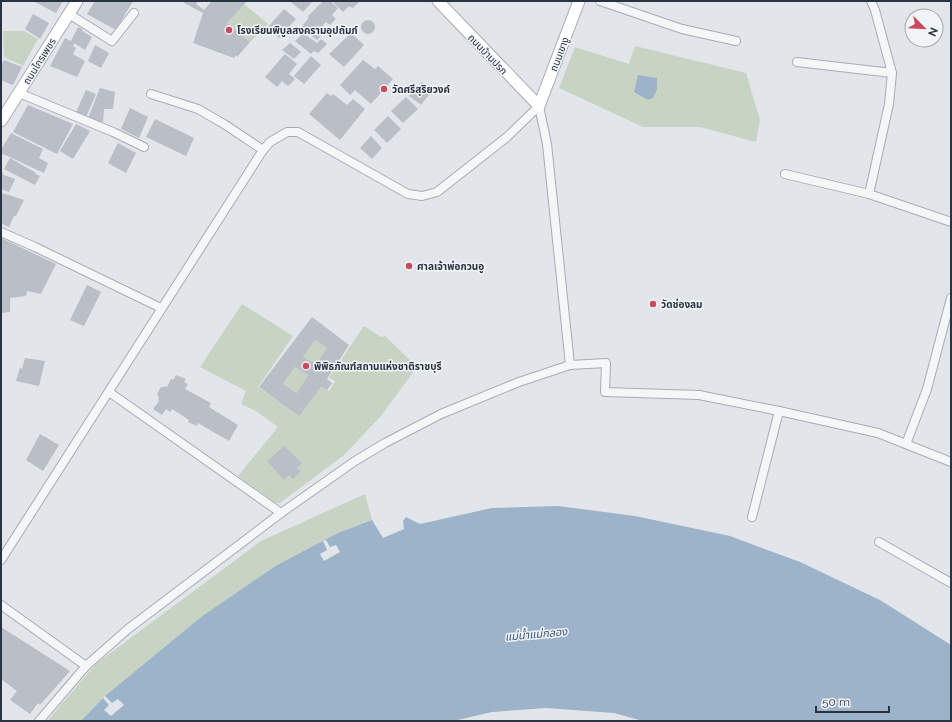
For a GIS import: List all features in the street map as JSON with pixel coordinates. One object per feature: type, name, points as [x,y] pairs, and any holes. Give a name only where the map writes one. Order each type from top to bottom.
[{"type":"street","name":"ถนนไกรเพชร","points":[[1,121],[77,1]]},
{"type":"street","name":"ถนนบ้านปรก","points":[[438,1],[539,106]]},
{"type":"street","name":"ถนนเขางู","points":[[539,106],[578,1]]},
{"type":"street","points":[[600,1],[682,29],[736,41]]},
{"type":"street","points":[[869,194],[890,104],[892,73],[875,10],[871,1]]},
{"type":"street","points":[[68,14],[112,41],[134,12]]},
{"type":"street","points":[[796,62],[892,73]]},
{"type":"street","points":[[19,93],[113,132],[144,147]]},
{"type":"street","points":[[151,94],[198,109],[263,150]]},
{"type":"street","points":[[1,560],[109,392],[160,308],[263,150],[270,142],[287,132],[298,132],[408,194],[422,196],[437,192],[507,136],[539,106],[548,144],[570,365]]},
{"type":"street","points":[[785,174],[869,194],[951,222]]},
{"type":"street","points":[[1,232],[160,308]]},
{"type":"street","points":[[906,444],[927,389],[951,298]]},
{"type":"street","points":[[39,721],[86,666],[128,629],[281,513],[355,461],[385,442],[442,414],[519,382],[570,365],[606,363],[605,392],[699,395],[780,411],[878,433],[951,462]]},
{"type":"street","points":[[109,392],[281,513]]},
{"type":"street","points":[[752,517],[780,411]]},
{"type":"street","points":[[879,542],[951,583]]},
{"type":"street","points":[[1,605],[86,666]]},
{"type":"green space","points":[[244,4],[268,24],[250,42],[227,23]]},
{"type":"green space","points":[[3,31],[24,31],[38,39],[23,66],[4,57]]},
{"type":"green space","points":[[635,46],[746,73],[760,120],[756,142],[700,127],[643,127],[559,88],[575,47],[629,64]]},
{"type":"green space","points":[[242,304],[293,336],[258,387],[297,414],[321,387],[329,391],[335,381],[329,378],[364,326],[381,337],[385,336],[417,367],[381,416],[344,455],[280,503],[275,503],[238,476],[278,427],[256,411],[241,404],[246,391],[200,367]]},
{"type":"green space","points":[[315,340],[327,348],[316,364],[303,357]]},
{"type":"green space","points":[[295,367],[308,375],[297,393],[283,384]]},
{"type":"green space","points":[[365,494],[372,520],[338,533],[277,565],[201,617],[105,696],[81,721],[48,721],[97,663],[261,541]]},
{"type":"water","points":[[638,75],[657,78],[657,89],[653,98],[648,100],[634,92]]},
{"type":"water","name":"แม่น้ำแม่กลอง","points":[[558,506],[635,516],[730,536],[800,562],[880,600],[951,645],[951,721],[643,721],[614,713],[546,708],[492,712],[453,721],[81,721],[105,696],[201,617],[277,565],[338,533],[372,520],[383,538],[404,529],[403,521],[406,517],[420,524],[492,508]]},
{"type":"pier","points":[[326,540],[330,547],[336,545],[340,552],[324,561],[320,554],[327,550],[323,541]]},
{"type":"pier","points":[[105,696],[112,703],[118,699],[124,705],[111,716],[104,710],[109,705],[103,698]]},
{"type":"building","points":[[33,1],[63,1],[56,13]]},
{"type":"building","points":[[95,1],[133,1],[116,30],[87,14]]},
{"type":"building","points":[[185,1],[198,1],[196,4],[204,10],[212,1],[247,1],[227,23],[250,42],[237,57],[236,55],[234,58],[193,43],[203,13],[184,3]]},
{"type":"building","points":[[313,1],[303,12],[291,2]]},
{"type":"building","points":[[323,1],[330,1],[338,8],[332,15],[336,19],[330,25],[326,22],[321,27],[315,23],[325,32],[317,40],[301,28],[309,17],[308,16]]},
{"type":"building","points":[[332,1],[359,2],[353,8],[349,6],[343,12]]},
{"type":"building","points":[[284,9],[296,19],[279,38],[267,28]]},
{"type":"building","points":[[33,14],[49,23],[40,39],[25,29]]},
{"type":"building","points":[[368,20],[373,22],[375,27],[373,32],[368,34],[363,32],[361,27],[363,22]]},
{"type":"building","points":[[78,27],[83,29],[82,31],[92,37],[85,50],[74,43],[73,46],[76,48],[73,54],[85,61],[77,77],[50,66],[65,38],[71,41]]},
{"type":"building","points":[[303,33],[317,43],[321,39],[327,44],[318,53],[314,51],[311,54],[295,41]]},
{"type":"building","points":[[351,33],[364,45],[344,67],[329,54]]},
{"type":"building","points":[[290,43],[301,52],[294,59],[282,50]]},
{"type":"building","points":[[95,45],[109,53],[101,68],[88,61]]},
{"type":"building","points":[[285,54],[297,64],[289,74],[295,79],[288,86],[282,81],[277,87],[265,77]]},
{"type":"building","points":[[311,56],[321,65],[304,84],[294,76]]},
{"type":"building","points":[[4,60],[22,67],[13,85],[1,80],[1,66]]},
{"type":"building","points":[[363,60],[375,69],[378,66],[393,79],[371,104],[355,90],[350,95],[340,85]]},
{"type":"building","points":[[422,82],[432,91],[421,105],[409,96]]},
{"type":"building","points":[[100,88],[115,92],[113,109],[104,109],[103,123],[101,121],[99,123],[88,118]]},
{"type":"building","points":[[86,90],[96,94],[86,117],[76,112]]},
{"type":"building","points":[[327,93],[331,96],[333,94],[347,105],[353,99],[365,109],[340,140],[309,114]]},
{"type":"building","points":[[406,97],[418,109],[403,123],[391,111]]},
{"type":"building","points":[[28,105],[73,124],[57,154],[13,132]]},
{"type":"building","points":[[130,108],[148,117],[139,138],[121,129]]},
{"type":"building","points":[[388,116],[401,129],[387,143],[374,130]]},
{"type":"building","points":[[155,119],[194,138],[186,156],[146,137]]},
{"type":"building","points":[[76,124],[90,131],[73,159],[60,151]]},
{"type":"building","points":[[11,133],[43,149],[39,158],[48,163],[44,173],[1,153],[1,150]]},
{"type":"building","points":[[371,136],[382,148],[372,159],[360,148]]},
{"type":"building","points":[[118,143],[136,153],[126,173],[108,163]]},
{"type":"building","points":[[10,158],[40,176],[35,185],[4,169]]},
{"type":"building","points":[[1,172],[4,175],[15,179],[9,192],[1,189]]},
{"type":"building","points":[[1,193],[24,200],[9,227],[1,223]]},
{"type":"building","points":[[1,238],[56,264],[41,294],[27,291],[26,296],[10,298],[10,312],[1,313]]},
{"type":"building","points":[[87,285],[101,292],[84,326],[70,320]]},
{"type":"building","name":"พิพิธภัณฑ์สถานแห่งชาติราชบุรี","points":[[312,317],[349,345],[327,379],[332,383],[327,390],[321,387],[299,416],[259,387]],"holes":[[[315,340],[327,348],[316,364],[303,357]],[[295,367],[308,375],[297,393],[283,384]]]},
{"type":"building","points":[[25,358],[45,361],[39,386],[16,381],[20,368],[22,369]]},
{"type":"building","points":[[176,375],[186,379],[184,382],[188,384],[185,389],[211,403],[209,407],[238,425],[229,441],[198,423],[197,426],[188,422],[189,420],[172,409],[170,412],[166,409],[162,415],[153,409],[159,401],[157,394],[161,387],[167,387],[171,379],[173,380]]},
{"type":"building","points":[[40,434],[59,445],[43,471],[26,460]]},
{"type":"building","points":[[284,446],[302,463],[297,468],[301,471],[293,479],[289,475],[284,480],[267,461]]},
{"type":"building","points":[[1,627],[70,671],[40,705],[38,703],[30,714],[10,700],[17,691],[1,679]]},
{"type":"place","name":"โรงเรียนพิบูลสงครามอุปถัมภ์","points":[[229,30]]},
{"type":"place","name":"วัดศรีสุริยวงค์","points":[[384,89]]},
{"type":"place","name":"ศาลเจ้าพ่อกวนอู","points":[[409,266]]},
{"type":"place","name":"วัดช่องลม","points":[[653,304]]},
{"type":"place","name":"พิพิธภัณฑ์สถานแห่งชาติราชบุรี","points":[[306,366]]}]
